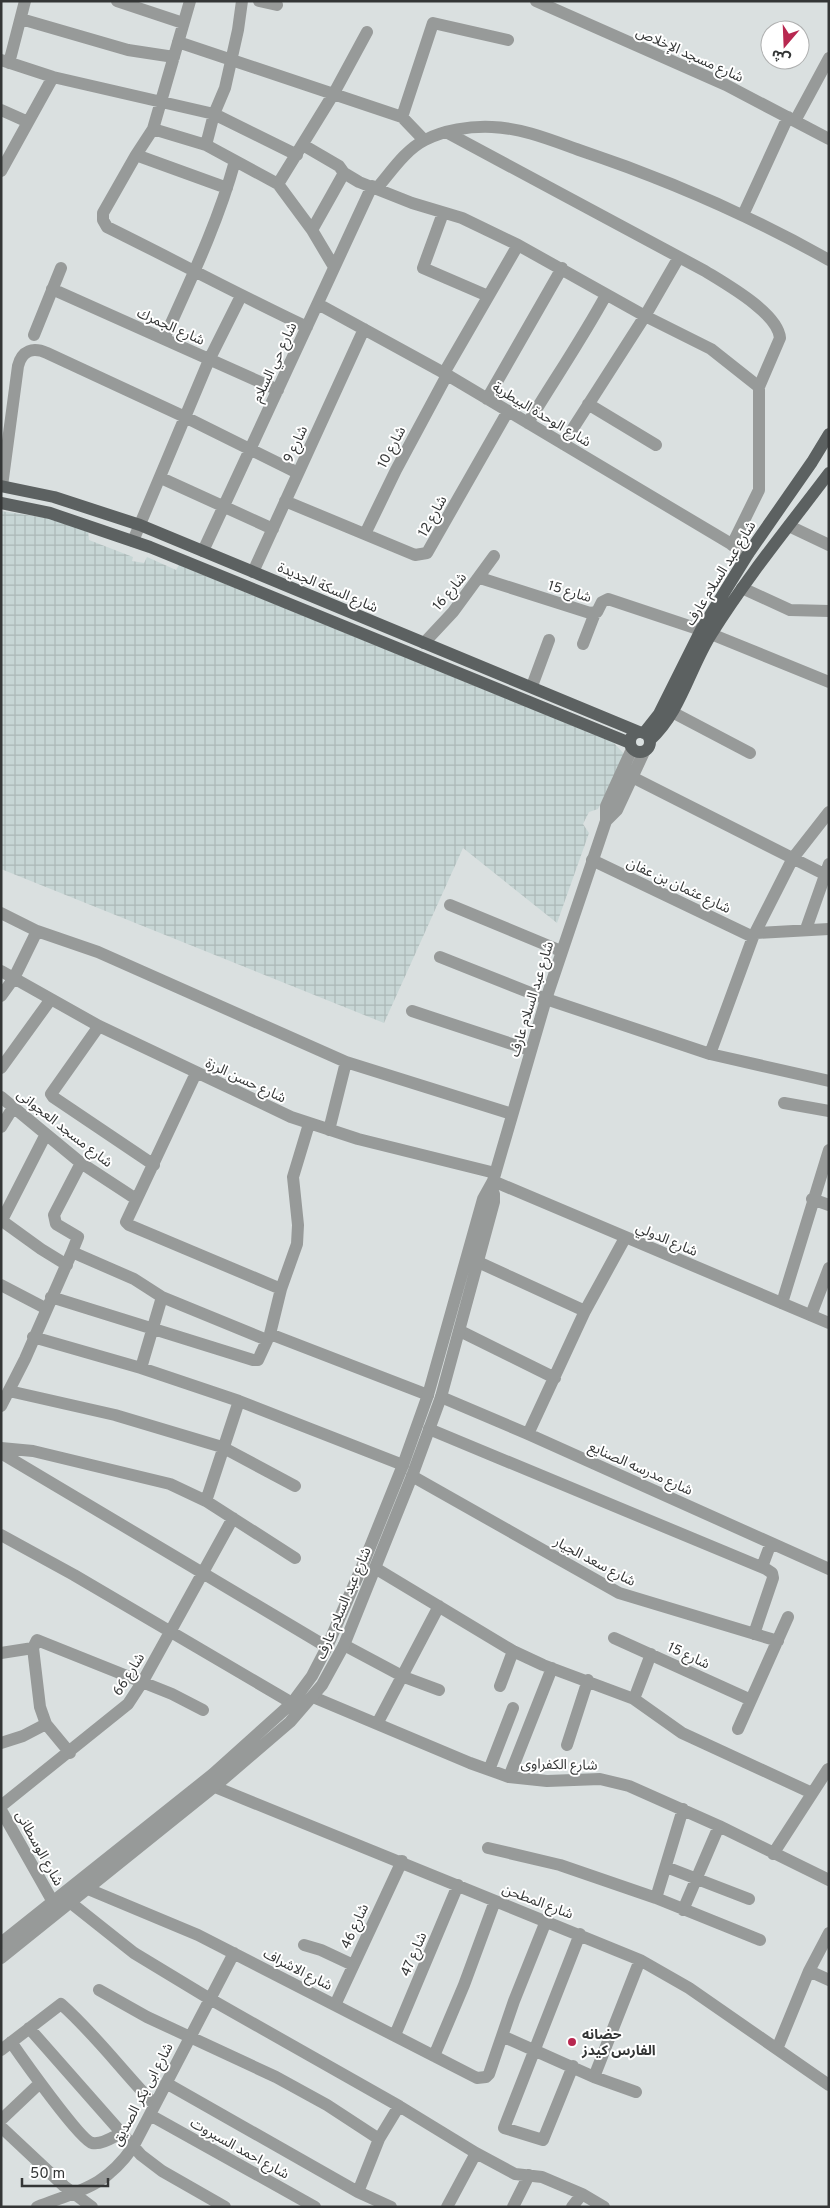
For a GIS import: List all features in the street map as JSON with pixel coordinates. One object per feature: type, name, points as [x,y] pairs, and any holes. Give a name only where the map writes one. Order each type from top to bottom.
[{"type":"main road","name":"شارع عبد السلام عارف","points":[[640,742],[659,714],[748,554],[812,462],[829,434]]},
{"type":"main road","name":"شارع عبد السلام عارف","points":[[640,742],[663,727],[672,712],[706,632],[742,588],[829,473]]},
{"type":"main road","name":"شارع السكة الجديدة","points":[[2,486],[54,497],[140,525],[532,686],[640,742]]},
{"type":"main road","name":"شارع السكة الجديدة","points":[[1,503],[50,513],[133,540],[640,742]]},
{"type":"main road","points":[[748,554],[760,564]]},
{"type":"street","points":[[25,1],[21,19],[5,62],[54,77],[162,104],[214,114],[339,166],[344,173],[360,182],[412,203],[462,218],[562,268],[606,295],[710,349],[759,387]]},
{"type":"street","points":[[117,1],[183,22]]},
{"type":"street","points":[[190,1],[153,130],[136,155],[103,213],[103,220],[107,227],[195,270],[241,296],[307,327]]},
{"type":"street","points":[[206,145],[214,114],[225,88],[238,30],[242,1]]},
{"type":"street","points":[[259,1],[277,5]]},
{"type":"street","name":"شارع مسجد الإخلاص","points":[[536,1],[726,85],[829,139]]},
{"type":"street","points":[[21,19],[128,50],[174,57]]},
{"type":"street","points":[[402,117],[433,23],[508,40]]},
{"type":"street","points":[[278,184],[334,93],[367,32]]},
{"type":"street","points":[[178,42],[402,117],[424,140],[446,132],[493,127],[539,136],[622,164],[743,215],[829,260]]},
{"type":"street","points":[[743,215],[791,119],[829,58]]},
{"type":"street","points":[[2,168],[54,77]]},
{"type":"street","points":[[1,110],[28,122]]},
{"type":"street","points":[[153,130],[206,145],[278,184],[312,230],[334,267]]},
{"type":"street","points":[[446,132],[737,290],[775,323],[780,331],[780,338],[759,387],[760,490],[732,544]]},
{"type":"street","name":"شارع حي السلام","points":[[203,551],[334,267],[374,187],[424,140]]},
{"type":"street","points":[[136,155],[228,188]]},
{"type":"street","points":[[164,339],[195,270],[228,188],[235,161]]},
{"type":"street","points":[[312,230],[344,173]]},
{"type":"street","points":[[443,213],[423,268],[488,296]]},
{"type":"street","name":"شارع 10","points":[[366,534],[392,477],[445,374],[518,245]]},
{"type":"street","points":[[563,444],[645,316],[679,257]]},
{"type":"street","points":[[34,335],[61,268]]},
{"type":"street","points":[[487,399],[562,268]]},
{"type":"street","name":"شارع الجمرك","points":[[52,289],[278,390]]},
{"type":"street","points":[[528,423],[554,378],[584,336],[606,295]]},
{"type":"street","points":[[133,540],[210,360],[241,296]]},
{"type":"street","name":"شارع الوحدة البيطرية","points":[[318,304],[445,374],[748,554]]},
{"type":"street","name":"شارع 9","points":[[253,572],[364,329]]},
{"type":"street","points":[[2,486],[8,429],[20,358],[25,352],[32,349],[47,353],[185,417],[298,474]]},
{"type":"street","points":[[588,404],[656,445]]},
{"type":"street","name":"شارع 12","points":[[285,501],[421,556],[431,549],[508,411]]},
{"type":"street","points":[[161,478],[273,528]]},
{"type":"street","points":[[789,526],[829,545]]},
{"type":"street","name":"شارع 16","points":[[424,643],[453,612],[480,578],[494,556]]},
{"type":"street","name":"شارع 15","points":[[480,578],[595,613],[603,600],[608,599],[706,632]]},
{"type":"street","points":[[742,588],[790,610],[829,611]]},
{"type":"street","points":[[583,644],[595,613]]},
{"type":"street","points":[[706,632],[829,682]]},
{"type":"street","points":[[532,686],[549,640]]},
{"type":"street","points":[[672,712],[750,753]]},
{"type":"street","name":"شارع عبد السلام عارف","points":[[606,822],[617,810],[632,777],[640,742]]},
{"type":"street","name":"شارع عبد السلام عارف","points":[[1,1958],[71,1903],[216,1781],[290,1722],[313,1697],[330,1672],[344,1645],[429,1429],[434,1396],[483,1199],[493,1180],[530,1050],[561,951],[606,822],[606,806],[640,742]]},
{"type":"street","points":[[632,777],[793,858],[827,869],[806,929]]},
{"type":"street","points":[[710,1054],[754,935],[793,858],[829,812]]},
{"type":"street","name":"شارع عثمان بن عفان","points":[[592,860],[754,935]]},
{"type":"street","points":[[450,905],[561,951]]},
{"type":"street","points":[[1,913],[37,930],[98,952],[346,1062],[512,1114]]},
{"type":"street","points":[[754,935],[806,929],[829,929]]},
{"type":"street","points":[[1,996],[14,978],[37,930]]},
{"type":"street","points":[[440,957],[546,999],[710,1054],[829,1081]]},
{"type":"street","name":"شارع حسن الرزة","points":[[1,970],[99,1026],[196,1073],[309,1124],[493,1180]]},
{"type":"street","points":[[1,1068],[51,1000]]},
{"type":"street","points":[[412,1011],[530,1050]]},
{"type":"street","points":[[99,1026],[51,1094],[154,1165]]},
{"type":"street","points":[[329,1130],[346,1062]]},
{"type":"street","points":[[196,1073],[154,1165],[126,1218],[129,1225],[281,1289]]},
{"type":"street","name":"شارع مسجد العجوانى","points":[[1,1097],[82,1163],[136,1199]]},
{"type":"street","points":[[784,1103],[829,1111]]},
{"type":"street","points":[[1,1127],[14,1106]]},
{"type":"street","points":[[1,1285],[49,1303],[153,1329],[258,1360],[268,1337],[298,1235],[292,1183],[309,1124]]},
{"type":"street","points":[[46,1134],[2,1221],[67,1265]]},
{"type":"street","points":[[782,1303],[812,1199],[827,1164],[829,1150]]},
{"type":"street","points":[[1,1406],[67,1265],[78,1237],[56,1224],[54,1215],[82,1163]]},
{"type":"street","name":"شارع عبد السلام عارف","points":[[1,1943],[216,1781],[292,1703],[312,1676],[327,1647],[364,1562],[460,1331],[494,1198],[493,1180]]},
{"type":"street","name":"شارع الدولي","points":[[493,1180],[625,1238],[829,1323]]},
{"type":"street","points":[[812,1199],[829,1206]]},
{"type":"street","points":[[528,1434],[585,1312],[625,1238]]},
{"type":"street","name":"شارع مدرسه الصنايع","points":[[72,1252],[134,1279],[162,1297],[434,1396],[528,1434],[829,1569]]},
{"type":"street","points":[[478,1262],[585,1312]]},
{"type":"street","points":[[811,1315],[829,1268]]},
{"type":"street","points":[[141,1368],[162,1297]]},
{"type":"street","points":[[460,1331],[555,1378]]},
{"type":"street","points":[[33,1337],[141,1368],[239,1401],[403,1465]]},
{"type":"street","points":[[9,1391],[115,1415],[222,1447],[295,1486]]},
{"type":"street","points":[[206,1501],[222,1447],[239,1401]]},
{"type":"street","points":[[429,1429],[772,1572],[773,1578],[754,1634]]},
{"type":"street","points":[[1,1448],[33,1451],[170,1484],[206,1501],[295,1558]]},
{"type":"street","points":[[1,1453],[327,1647]]},
{"type":"street","name":"شارع سعد الجيار","points":[[412,1476],[619,1593],[778,1641]]},
{"type":"street","name":"شارع 66","points":[[1,1808],[128,1704],[143,1682],[233,1518]]},
{"type":"street","points":[[1,1535],[292,1703]]},
{"type":"street","points":[[762,1567],[771,1543]]},
{"type":"street","points":[[375,1568],[512,1651],[634,1699],[689,1737],[812,1793]]},
{"type":"street","points":[[378,1724],[404,1677],[439,1606]]},
{"type":"street","points":[[738,1729],[788,1617]]},
{"type":"street","name":"شارع 15","points":[[614,1638],[751,1700]]},
{"type":"street","points":[[70,1752],[46,1724],[40,1708],[32,1648],[35,1641],[40,1640],[143,1682],[203,1710]]},
{"type":"street","points":[[344,1645],[404,1677],[439,1690]]},
{"type":"street","points":[[1,1653],[32,1648]]},
{"type":"street","points":[[500,1686],[512,1651]]},
{"type":"street","points":[[634,1699],[651,1654]]},
{"type":"street","points":[[509,1777],[552,1668]]},
{"type":"street","points":[[567,1745],[588,1680]]},
{"type":"street","name":"شارع الكفراوى","points":[[313,1697],[509,1777],[547,1781],[586,1778],[614,1781],[683,1809],[829,1880]]},
{"type":"street","points":[[489,1770],[513,1708]]},
{"type":"street","points":[[1,1743],[22,1736],[46,1724]]},
{"type":"street","points":[[774,1854],[828,1769]]},
{"type":"street","name":"شارع المطحن","points":[[216,1781],[495,1901],[546,1920],[640,1960],[689,1988],[829,2086]]},
{"type":"street","name":"شارع الوسطانى","points":[[1,1808],[53,1902]]},
{"type":"street","points":[[656,1898],[683,1809]]},
{"type":"street","points":[[683,1910],[719,1826]]},
{"type":"street","points":[[488,1848],[560,1865],[656,1898],[760,1940]]},
{"type":"street","name":"شارع 46","points":[[335,2004],[402,1861]]},
{"type":"street","points":[[666,1867],[749,1898]]},
{"type":"street","name":"شارع 47","points":[[395,2035],[458,1885]]},
{"type":"street","name":"شارع الاشراف","points":[[88,1889],[162,1919],[335,2004],[477,2078],[482,2078],[489,2074],[502,2036]]},
{"type":"street","points":[[434,2056],[464,1985],[495,1901]]},
{"type":"street","points":[[71,1903],[134,1953],[210,1999],[400,2106],[476,2153],[515,2174],[542,2177],[582,2194],[604,2207]]},
{"type":"street","points":[[546,1920],[502,2036],[594,2077],[636,2092]]},
{"type":"street","points":[[777,2049],[809,1971],[829,1933]]},
{"type":"street","points":[[572,2066],[543,2140],[505,2129],[503,2126],[580,1934]]},
{"type":"street","points":[[304,1946],[321,1950],[353,1966]]},
{"type":"street","name":"شارع ابى بكر الصديق","points":[[37,2207],[91,2186],[106,2177],[120,2165],[133,2147],[234,1954]]},
{"type":"street","points":[[594,2077],[640,1960]]},
{"type":"street","points":[[809,1971],[829,1980]]},
{"type":"street","points":[[99,1990],[147,2017],[276,2077],[379,2139]]},
{"type":"street","name":"شارع احمد السبروت","points":[[29,2028],[60,2004],[79,2021],[127,2077],[152,2110],[315,2207]]},
{"type":"street","points":[[121,2133],[99,2144],[86,2141],[40,2083],[6,2046],[29,2028],[121,2133],[133,2147],[156,2167],[225,2207]]},
{"type":"street","points":[[1,2120],[40,2083]]},
{"type":"street","points":[[166,2083],[358,2192],[391,2207]]},
{"type":"street","points":[[358,2192],[379,2139],[400,2106]]},
{"type":"street","points":[[1,2127],[92,2207]]},
{"type":"street","points":[[446,2207],[476,2153]]},
{"type":"street","points":[[514,2207],[529,2175]]},
{"type":"street","points":[[572,2207],[582,2194]]},
{"type":"shaded area","points":[[1,511],[52,519],[88,531],[89,540],[133,557],[132,561],[144,563],[147,557],[176,570],[179,565],[613,742],[625,755],[598,809],[589,812],[583,824],[589,833],[557,923],[463,848],[384,1023],[1,869]]},
{"type":"place","name":"حضانه الفارس كيدز","points":[[572,2042]]}]
